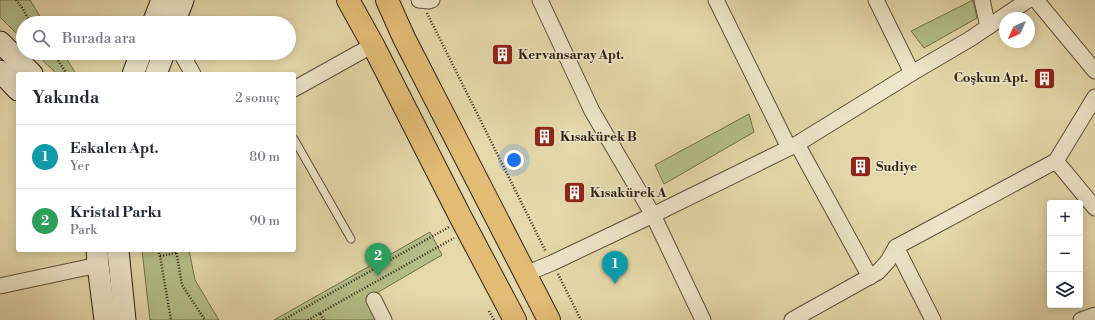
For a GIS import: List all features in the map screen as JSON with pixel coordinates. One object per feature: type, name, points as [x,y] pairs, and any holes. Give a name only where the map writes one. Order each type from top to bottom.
[{"type":"main road","points":[[348,0],[373,45],[515,320]]},
{"type":"main road","points":[[387,0],[407,45],[549,320]]},
{"type":"street","points":[[177,16],[183,0]]},
{"type":"street","points":[[420,0],[429,2],[432,0]]},
{"type":"street","points":[[540,0],[592,111],[653,215],[703,320]]},
{"type":"street","points":[[716,0],[793,146],[870,277]]},
{"type":"street","points":[[876,0],[912,73]]},
{"type":"street","points":[[982,0],[988,27]]},
{"type":"street","points":[[526,274],[653,215],[793,146],[970,39],[1028,0]]},
{"type":"street","points":[[1036,0],[1095,71]]},
{"type":"street","points":[[0,42],[16,58]]},
{"type":"street","points":[[296,88],[373,45]]},
{"type":"street","points":[[18,60],[30,72]]},
{"type":"street","points":[[134,72],[138,60]]},
{"type":"street","points":[[157,72],[161,60]]},
{"type":"street","points":[[185,60],[192,72]]},
{"type":"street","points":[[0,71],[16,88]]},
{"type":"street","points":[[792,320],[878,272],[888,261],[896,247],[1056,161],[1095,97]]},
{"type":"street","points":[[1056,161],[1095,208]]},
{"type":"street","points":[[896,247],[933,320]]},
{"type":"street","points":[[118,252],[125,320]]},
{"type":"street","points":[[0,286],[97,258],[105,320]]},
{"type":"street","points":[[374,300],[384,320]]},
{"type":"street","points":[[1081,320],[1095,315]]},
{"type":"lane","points":[[296,143],[351,239]]},
{"type":"path","points":[[16,0],[26,16]]},
{"type":"path","points":[[420,0],[581,320]]},
{"type":"path","points":[[57,60],[65,72]]},
{"type":"path","points":[[283,320],[449,227]]},
{"type":"path","points":[[308,320],[454,238]]},
{"type":"path","points":[[159,252],[171,320]]},
{"type":"path","points":[[160,256],[176,252],[182,285],[205,320]]},
{"type":"path","points":[[320,313],[324,320]]},
{"type":"green space","points":[[0,0],[30,0],[40,16],[16,16],[16,33],[0,17]]},
{"type":"green space","points":[[973,0],[977,18],[924,48],[911,31]]},
{"type":"green space","points":[[42,60],[67,60],[75,72],[55,72]]},
{"type":"green space","points":[[749,114],[754,132],[664,184],[655,165]]},
{"type":"green space","points":[[430,232],[442,255],[368,298],[378,320],[274,320]]},
{"type":"green space","points":[[142,252],[189,252],[195,280],[219,320],[150,320]]},
{"type":"place","name":"Kervansaray Apt.","points":[[502,55]]},
{"type":"place","name":"Coşkun Apt.","points":[[1044,78]]},
{"type":"place","name":"Kısakürek B","points":[[545,137]]},
{"type":"place","name":"Sudiye","points":[[860,167]]},
{"type":"place","name":"Kısakürek A","points":[[574,193]]},
{"type":"place","name":"Kristal Parkı","points":[[378,276]]},
{"type":"place","name":"Eskalen Apt.","points":[[615,284]]}]
